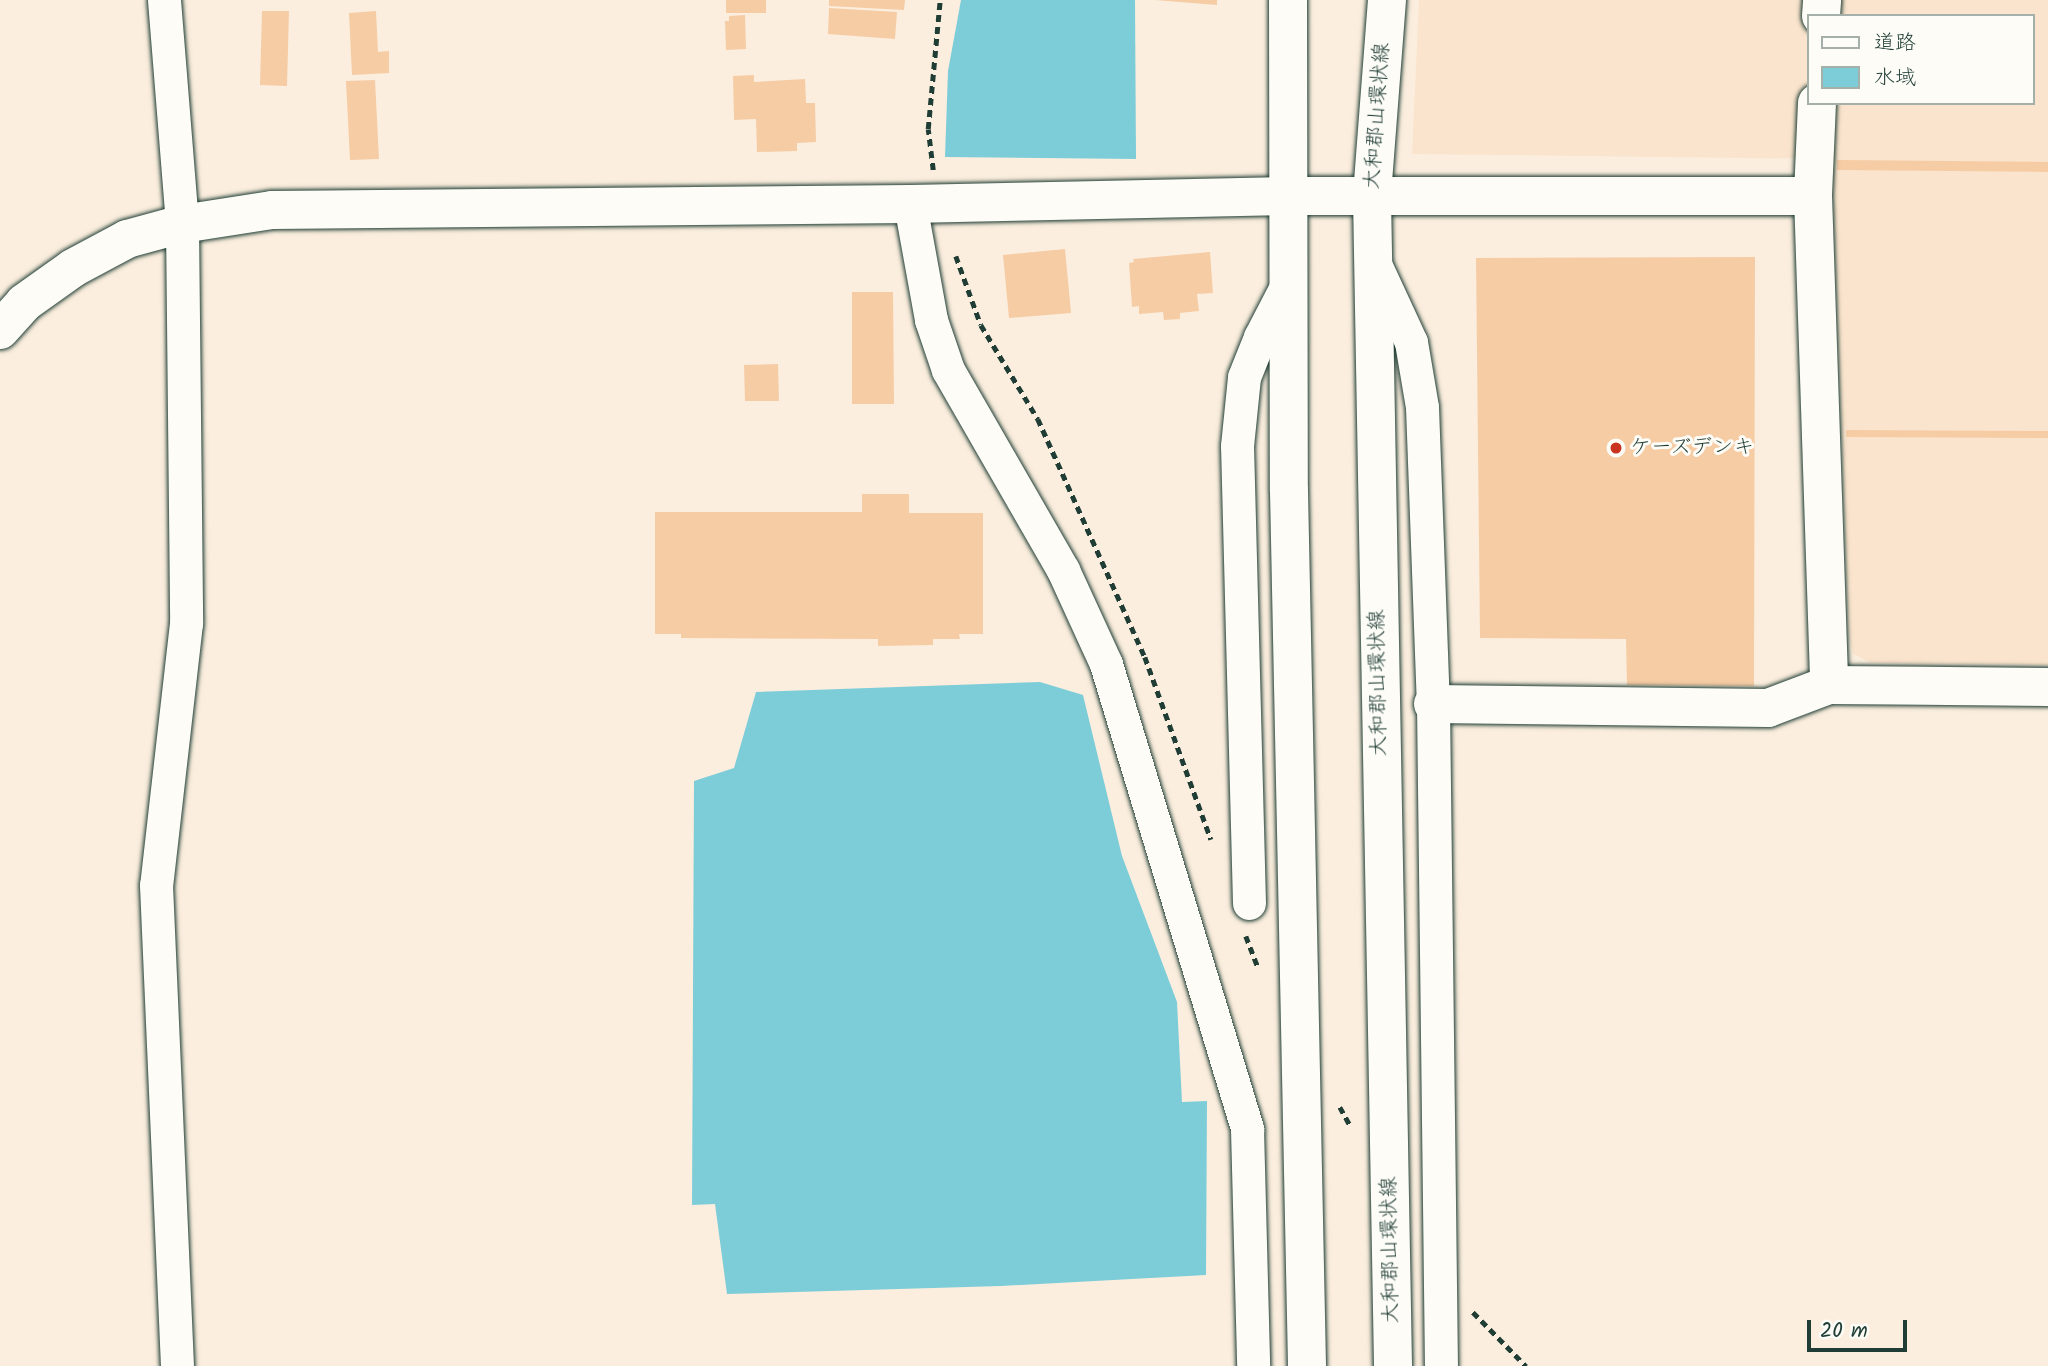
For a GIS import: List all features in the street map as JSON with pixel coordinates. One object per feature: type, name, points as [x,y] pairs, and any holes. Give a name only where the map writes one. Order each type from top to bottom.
[{"type":"street","points":[[164,0],[182,224],[186,623],[156,885],[177,1366]]},
{"type":"street","points":[[1288,0],[1289,491],[1307,1366]]},
{"type":"street","name":"大和郡山環状線","points":[[1387,0],[1372,197],[1393,1366]]},
{"type":"street","points":[[1817,105],[1813,196],[1829,685]]},
{"type":"street","points":[[0,330],[24,303],[73,268],[127,239],[182,224],[272,210],[924,204],[1288,196],[1813,196]]},
{"type":"street","points":[[924,204],[931,320],[948,370],[1063,570],[1106,664],[1247,1129],[1253,1366]]},
{"type":"street","points":[[1373,260],[1412,342],[1422,407],[1433,704],[1441,1366]]},
{"type":"street","points":[[1248,903],[1237,446],[1244,377],[1260,337],[1289,281]]},
{"type":"street","points":[[1433,704],[1768,708],[1829,685],[2048,687]]},
{"type":"path","points":[[940,0],[924,204],[981,325],[1038,419],[1146,657],[1200,809]]},
{"type":"path","points":[[1336,1100],[1356,1134]]},
{"type":"shaded area","points":[[1419,0],[2048,0],[2048,665],[1872,663],[1853,654],[1849,637],[1832,159],[1412,154]]},
{"type":"water","points":[[961,0],[1135,0],[1136,159],[945,157],[948,71]]},
{"type":"water","points":[[1040,682],[1083,695],[1122,856],[1177,1002],[1182,1102],[1207,1101],[1206,1275],[1001,1286],[727,1294],[715,1204],[692,1205],[694,781],[734,768],[756,692]]},
{"type":"building","points":[[726,0],[766,0],[766,13],[726,13]]},
{"type":"building","points":[[829,0],[905,0],[904,10],[829,6]]},
{"type":"building","points":[[1155,0],[1217,0],[1217,5]]},
{"type":"building","points":[[829,8],[897,12],[895,39],[828,34]]},
{"type":"building","points":[[262,11],[289,11],[287,86],[260,85]]},
{"type":"building","points":[[376,11],[378,52],[389,51],[389,73],[352,75],[349,13]]},
{"type":"building","points":[[745,15],[746,49],[726,50],[725,21],[729,21],[729,16]]},
{"type":"building","points":[[754,75],[754,82],[805,79],[806,103],[815,103],[816,142],[797,143],[797,151],[757,152],[756,119],[734,120],[733,76]]},
{"type":"building","points":[[375,80],[379,159],[350,160],[346,81]]},
{"type":"building","points":[[1837,160],[2048,162],[2048,172],[1837,170]]},
{"type":"building","points":[[1065,249],[1071,313],[1009,318],[1003,255]]},
{"type":"building","points":[[1210,252],[1213,293],[1197,294],[1199,311],[1180,313],[1180,319],[1164,320],[1163,312],[1139,314],[1139,306],[1132,307],[1129,263],[1134,262],[1133,259]]},
{"type":"building","name":"ケーズデンキ","points":[[1755,257],[1754,686],[1627,685],[1626,639],[1480,638],[1476,258]]},
{"type":"building","points":[[852,292],[893,292],[894,404],[852,404]]},
{"type":"building","points":[[778,364],[779,401],[745,401],[744,365]]},
{"type":"building","points":[[1846,430],[2048,431],[2048,438],[1846,437]]},
{"type":"building","points":[[862,494],[909,494],[909,513],[983,513],[983,634],[959,634],[960,639],[933,639],[933,645],[878,646],[878,639],[681,638],[681,634],[655,634],[655,512],[862,512]]},
{"type":"place","name":"ケーズデンキ","points":[[1616,448]]}]
